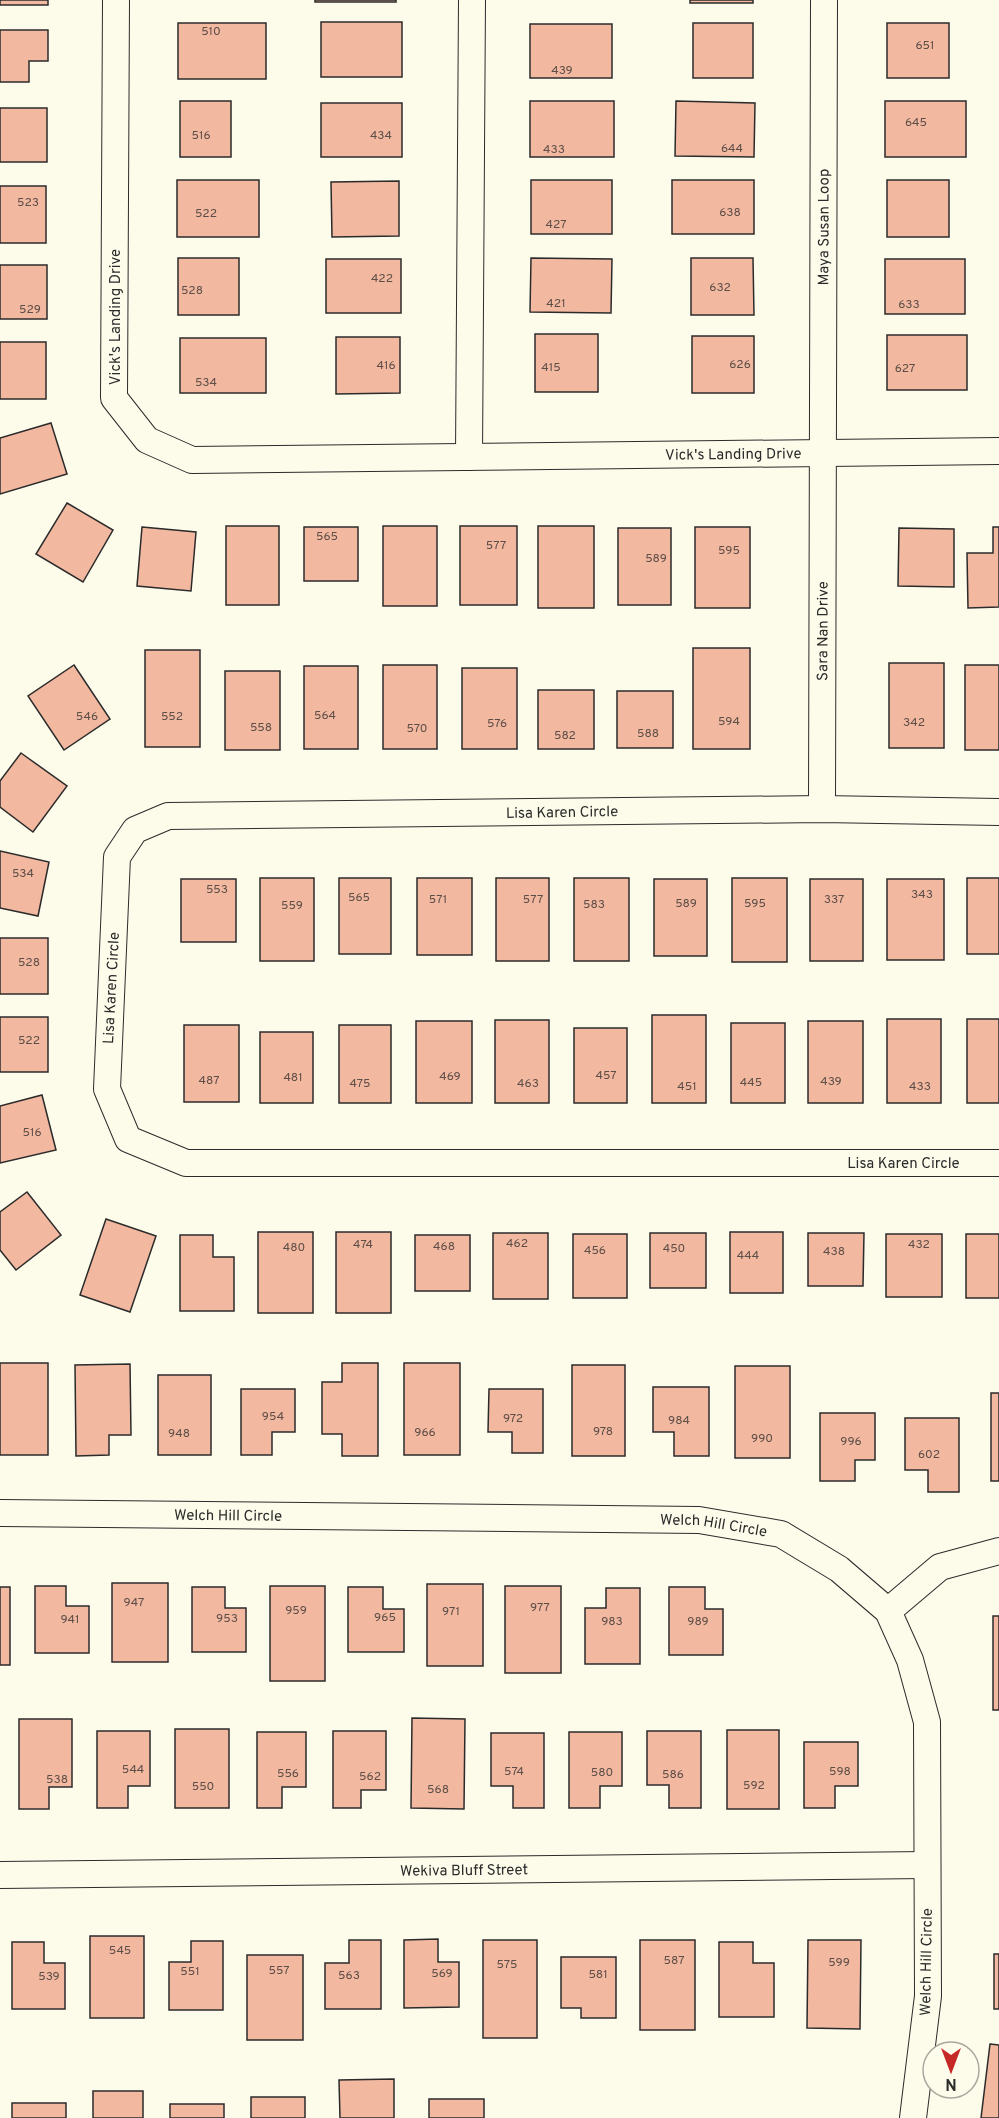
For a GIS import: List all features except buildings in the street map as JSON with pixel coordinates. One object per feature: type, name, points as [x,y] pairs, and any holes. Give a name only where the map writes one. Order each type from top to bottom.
[{"type":"street","name":"Vick's Landing Drive","points":[[116,0],[114,398],[147,440],[192,460],[999,451]]},
{"type":"street","points":[[469,457],[472,0]]},
{"type":"street","name":"Maya Susan Loop","points":[[822,453],[824,0]]},
{"type":"street","name":"Sara Nan Drive","points":[[822,453],[822,809]]},
{"type":"street","name":"Lisa Karen Circle","points":[[999,812],[822,809],[168,816],[135,830],[117,857],[107,1089],[128,1139],[186,1163],[999,1163]]},
{"type":"street","name":"Welch Hill Circle","points":[[0,1513],[699,1520],[781,1534],[839,1569],[888,1611],[910,1660],[927,1722],[928,1996],[913,2118]]},
{"type":"street","points":[[888,1611],[940,1567],[999,1551]]},
{"type":"street","name":"Wekiva Bluff Street","points":[[0,1875],[927,1865]]}]
